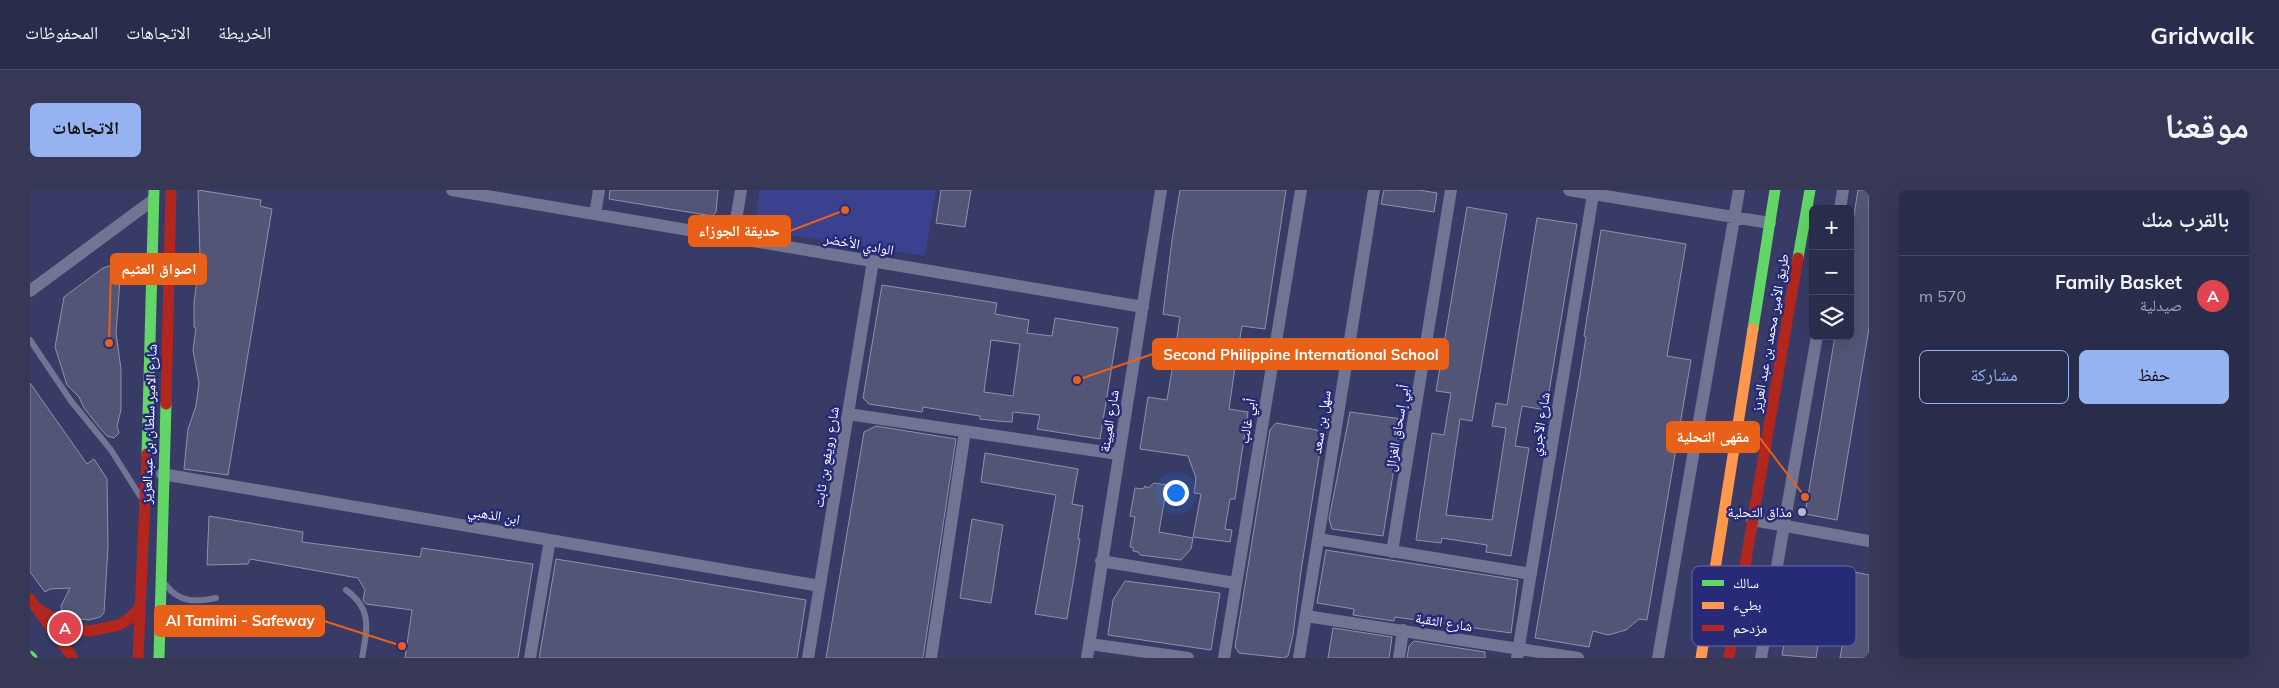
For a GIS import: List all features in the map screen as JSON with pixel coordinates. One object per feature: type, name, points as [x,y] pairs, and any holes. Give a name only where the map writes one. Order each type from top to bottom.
[{"type":"street","name":"شارع الامير سلطان بن عبدالعزيز","points":[[159,658],[162,474],[172,190]]},
{"type":"street","name":"الوادي الأخضر","points":[[452,190],[515,195],[595,214],[1143,307]]},
{"type":"street","points":[[595,214],[599,190]]},
{"type":"street","points":[[733,238],[741,190]]},
{"type":"street","name":"شارع العيينة","points":[[1087,658],[1161,190]]},
{"type":"street","name":"أبي غالب","points":[[1224,658],[1301,190]]},
{"type":"street","name":"سهل بن سعد","points":[[1300,658],[1374,190]]},
{"type":"street","name":"أبي إسحاق الغزال","points":[[1392,552],[1451,190]]},
{"type":"street","points":[[1569,190],[1593,194],[1618,194],[1770,223]]},
{"type":"street","points":[[1658,658],[1739,190]]},
{"type":"street","name":"طريق الأمير محمد بن عبد العزيز","points":[[1716,566],[1775,190]]},
{"type":"street","name":"طريق الأمير محمد بن عبد العزيز","points":[[1744,566],[1810,190]]},
{"type":"street","points":[[1841,205],[1843,190]]},
{"type":"street","name":"شارع الآجري","points":[[1518,653],[1593,194]]},
{"type":"street","points":[[30,291],[154,195]]},
{"type":"street","points":[[138,658],[146,505],[154,195]]},
{"type":"street","name":"شارع رويفع بن ثابت","points":[[808,658],[873,261]]},
{"type":"street","points":[[1776,566],[1816,340]]},
{"type":"street","points":[[848,414],[1118,454]]},
{"type":"street","points":[[931,658],[966,431]]},
{"type":"street","name":"ابن الذهبي","points":[[162,474],[820,586]]},
{"type":"street","points":[[1752,520],[1869,541]]},
{"type":"street","points":[[1318,539],[1531,574]]},
{"type":"street","points":[[530,658],[550,540]]},
{"type":"street","points":[[1101,561],[1236,583]]},
{"type":"street","points":[[30,599],[73,658]]},
{"type":"street","points":[[37,609],[70,629],[90,631],[119,625],[130,618],[140,607]]},
{"type":"street","name":"شارع الثقبة","points":[[1306,616],[1403,630],[1518,653],[1578,658]]},
{"type":"street","points":[[1399,658],[1403,630]]},
{"type":"street","points":[[1090,644],[1188,658]]},
{"type":"lane","points":[[30,340],[71,401],[111,450],[146,505]]},
{"type":"lane","points":[[160,572],[172,594],[178,598],[201,601],[216,598]]},
{"type":"lane","points":[[346,590],[361,605],[367,620],[362,658]]},
{"type":"lane","points":[[158,636],[167,621],[178,613],[186,611],[201,612],[214,617]]},
{"type":"shaded area","points":[[760,190],[936,190],[925,256],[754,229]]},
{"type":"building","points":[[198,190],[261,200],[260,206],[272,209],[228,475],[184,469],[188,429],[196,406],[199,383],[193,350],[196,328],[194,327],[194,303],[200,257]]},
{"type":"building","points":[[610,190],[718,190],[716,212],[712,216],[609,199]]},
{"type":"building","points":[[941,190],[971,190],[965,227],[936,223]]},
{"type":"building","points":[[1180,190],[1286,190],[1265,329],[1242,326],[1235,367],[1229,409],[1248,412],[1235,499],[1230,499],[1225,529],[1232,530],[1230,542],[1193,537],[1201,494],[1194,493],[1196,478],[1188,456],[1140,449],[1148,397],[1167,400],[1174,358],[1180,317],[1163,314]]},
{"type":"building","points":[[1384,190],[1419,190],[1437,193],[1434,212],[1381,204]]},
{"type":"building","points":[[1858,190],[1869,190],[1869,328],[1837,520],[1805,514],[1834,340],[1854,340],[1854,215]]},
{"type":"building","points":[[1467,207],[1507,214],[1472,421],[1460,419],[1446,515],[1492,520],[1506,428],[1492,426],[1496,403],[1507,405],[1537,218],[1577,224],[1546,410],[1522,406],[1515,446],[1529,448],[1511,556],[1486,552],[1487,545],[1442,538],[1441,543],[1416,540],[1432,433],[1444,435],[1451,393],[1436,391]]},
{"type":"building","points":[[1601,230],[1686,244],[1667,356],[1691,360],[1647,620],[1639,619],[1626,630],[1608,635],[1593,631],[1589,647],[1535,638],[1579,381],[1586,337],[1584,336]]},
{"type":"building","points":[[115,264],[121,267],[116,333],[121,369],[121,410],[117,426],[119,433],[114,438],[107,436],[99,427],[84,408],[79,397],[67,385],[55,347],[64,297],[103,268]]},
{"type":"building","points":[[882,285],[997,303],[995,314],[1029,320],[1027,333],[1052,336],[1055,318],[1118,328],[1100,439],[1037,429],[1040,415],[1013,412],[1012,422],[997,421],[980,419],[980,416],[923,407],[922,412],[869,404],[863,398]],"holes":[[[991,340],[1020,344],[1013,396],[984,392]]]},
{"type":"building","points":[[30,383],[87,464],[94,459],[107,479],[108,547],[104,613],[100,617],[89,620],[74,618],[62,610],[61,606],[70,588],[50,589],[45,592],[30,572]]},
{"type":"building","points":[[1350,412],[1402,419],[1383,536],[1332,529],[1329,519]]},
{"type":"building","points":[[1276,423],[1317,430],[1322,438],[1293,635],[1288,656],[1284,658],[1239,653],[1235,647],[1270,430]]},
{"type":"building","points":[[876,426],[956,439],[923,658],[826,658],[864,432]]},
{"type":"building","points":[[985,453],[1078,469],[1072,504],[1083,506],[1078,539],[1080,539],[1067,619],[1035,614],[1056,495],[981,482]]},
{"type":"building","points":[[1154,483],[1167,485],[1159,532],[1193,538],[1191,549],[1181,560],[1140,555],[1138,552],[1133,551],[1133,547],[1130,547],[1135,517],[1130,516],[1135,488],[1143,489],[1145,486],[1148,488]]},
{"type":"building","points":[[209,516],[303,532],[302,542],[420,557],[422,548],[533,564],[518,658],[405,658],[412,610],[366,604],[363,600],[365,590],[358,578],[250,559],[248,564],[207,565]]},
{"type":"building","points":[[972,519],[1003,525],[991,603],[960,598]]},
{"type":"building","points":[[1326,550],[1518,580],[1511,633],[1395,617],[1394,621],[1353,615],[1354,609],[1317,603]]},
{"type":"building","points":[[556,559],[806,600],[797,658],[539,658]]},
{"type":"building","points":[[1856,572],[1869,575],[1869,658],[1840,658],[1842,646],[1856,646]]},
{"type":"building","points":[[1125,581],[1220,593],[1211,650],[1108,635],[1113,600]]},
{"type":"building","points":[[1333,628],[1392,637],[1389,658],[1328,658]]},
{"type":"building","points":[[1414,641],[1485,652],[1485,658],[1407,658],[1409,646]]},
{"type":"building","points":[[1784,646],[1818,646],[1816,658],[1782,655]]},
{"type":"traffic: fast","points":[[147,454],[154,190]]},
{"type":"traffic: fast","points":[[1753,329],[1775,190]]},
{"type":"traffic: fast","points":[[1798,258],[1810,190]]},
{"type":"traffic: fast","points":[[159,658],[166,404]]},
{"type":"traffic: slow","points":[[1716,566],[1753,329]]},
{"type":"traffic: slow","points":[[1701,658],[1703,646]]},
{"type":"traffic: jam","points":[[166,404],[171,190]]},
{"type":"traffic: jam","points":[[1745,566],[1798,258]]},
{"type":"traffic: jam","points":[[138,658],[147,454]]},
{"type":"traffic: jam","points":[[30,599],[73,658]]},
{"type":"traffic: jam","points":[[40,610],[70,629],[90,631],[119,625],[130,618],[140,607]]},
{"type":"traffic: jam","points":[[1729,658],[1731,646]]},
{"type":"place","name":"حديقة الجوزاء","points":[[845,210]]},
{"type":"place","name":"اصواق العثيم","points":[[109,343]]},
{"type":"place","name":"Second Philippine International School","points":[[1077,380]]},
{"type":"place","name":"مقهى التحلية","points":[[1805,497]]},
{"type":"place","name":"مذاق التحلية","points":[[1802,512]]},
{"type":"place","name":"Family Basket","points":[[65,628]]},
{"type":"place","name":"Al Tamimi - Safeway","points":[[402,646]]}]
